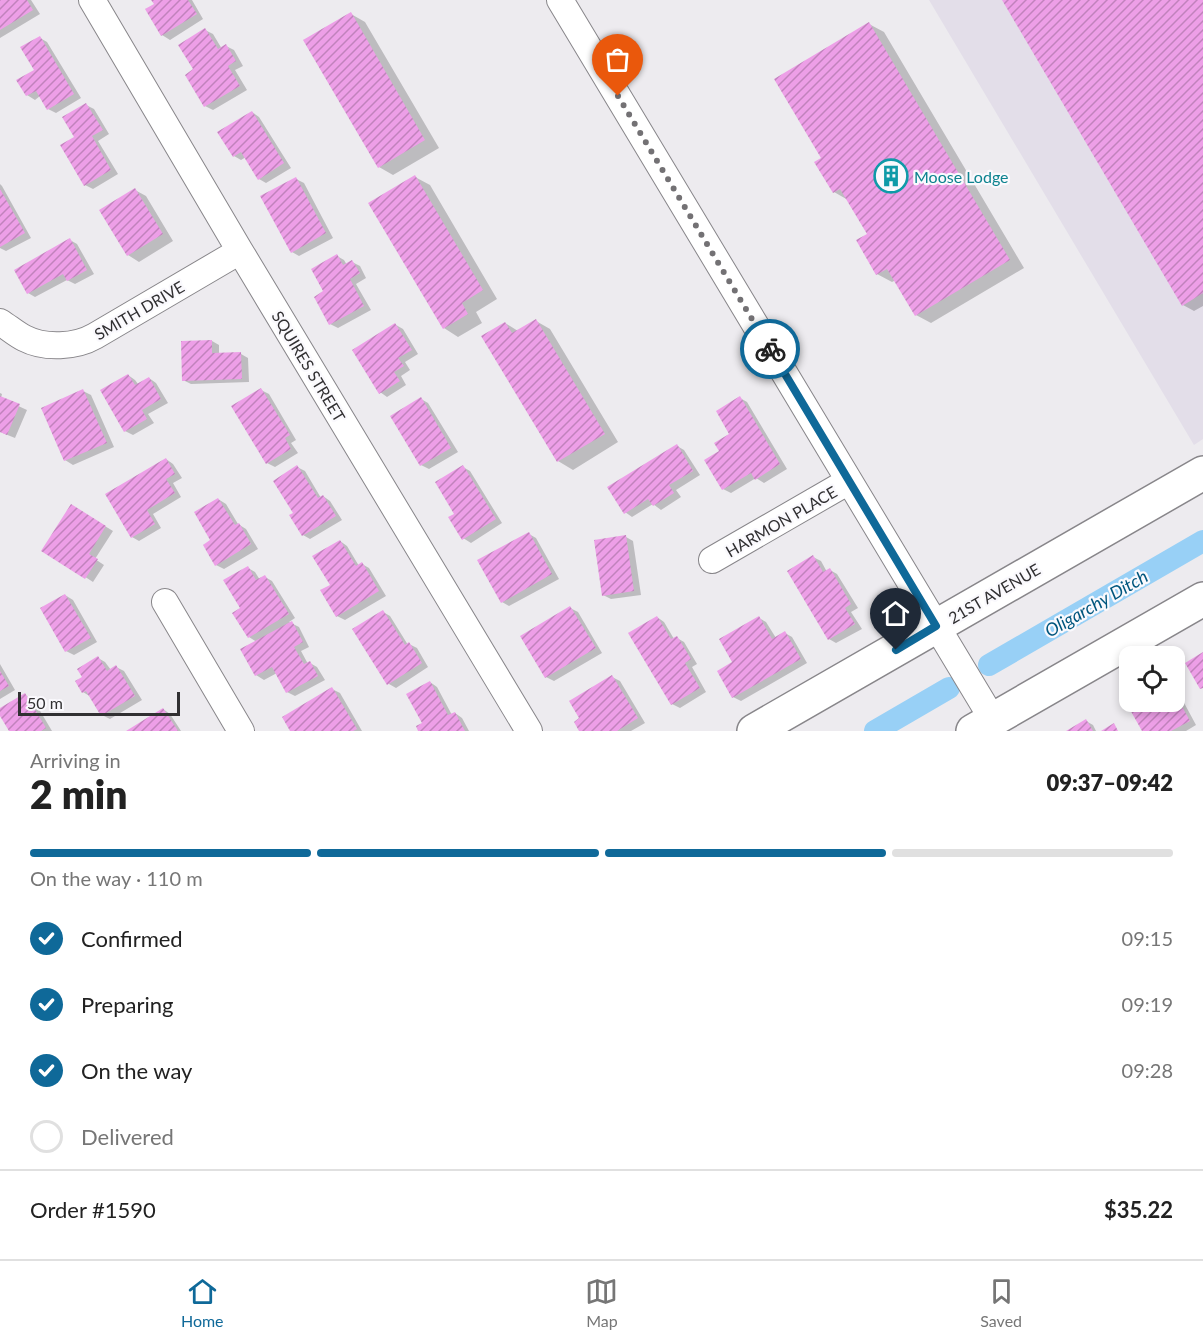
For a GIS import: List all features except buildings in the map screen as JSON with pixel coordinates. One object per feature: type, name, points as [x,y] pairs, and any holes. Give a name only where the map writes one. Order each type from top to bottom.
[{"type":"street","name":"SQUIRES STREET","points":[[92,0],[529,731]]},
{"type":"street","points":[[560,0],[936,626],[983,725],[1203,599]]},
{"type":"street","name":"SMITH DRIVE","points":[[0,322],[30,341],[59,346],[89,340],[240,251]]},
{"type":"street","name":"21ST AVENUE","points":[[754,731],[1203,473]]},
{"type":"street","name":"HARMON PLACE","points":[[712,560],[849,481]]},
{"type":"street","points":[[165,602],[241,731]]},
{"type":"shaded area","points":[[929,0],[1203,0],[1203,439],[1194,445]]},
{"type":"waterway","name":"Oligarchy Ditch","points":[[989,665],[1203,541]]},
{"type":"waterway","name":"Oligarchy Ditch","points":[[875,731],[949,688]]},
{"type":"way so far","points":[[618,96],[770,349]]},
{"type":"place","name":"Moose Lodge","points":[[891,176]]},
{"type":"route","points":[[770,349],[936,626],[896,650]]}]
